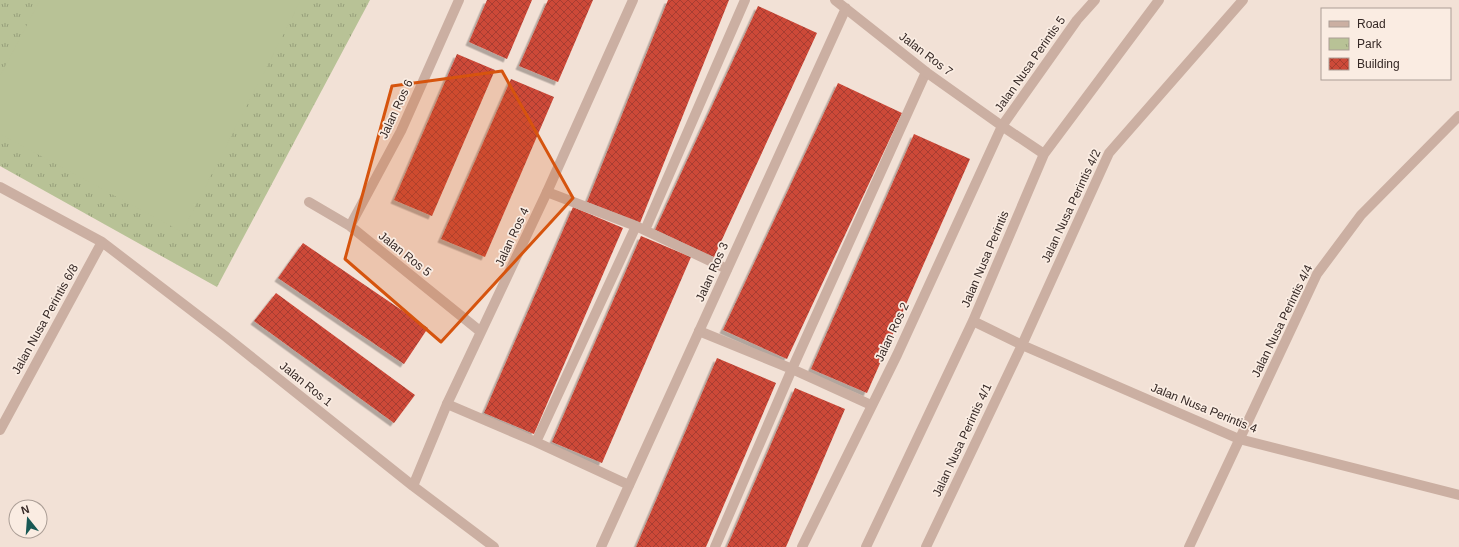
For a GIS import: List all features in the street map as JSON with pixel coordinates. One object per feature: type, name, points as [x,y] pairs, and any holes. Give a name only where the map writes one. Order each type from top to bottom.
[{"type":"street","name":"Jalan Ros 6","points":[[350,226],[401,131],[459,0]]},
{"type":"street","name":"Jalan Ros 4","points":[[413,486],[447,404],[547,192],[633,0]]},
{"type":"street","points":[[536,442],[641,228],[745,0]]},
{"type":"street","name":"Jalan Ros 7","points":[[835,0],[926,72],[1044,154]]},
{"type":"street","name":"Jalan Nusa Perintis 5","points":[[1002,126],[1077,20],[1095,0]]},
{"type":"street","name":"Jalan Nusa Perintis","points":[[866,547],[973,321],[1044,154],[1159,0]]},
{"type":"street","name":"Jalan Nusa Perintis 4/2","points":[[1022,345],[1109,153],[1243,0]]},
{"type":"street","name":"Jalan Ros 3","points":[[601,547],[846,8]]},
{"type":"street","points":[[715,547],[792,369],[926,72]]},
{"type":"street","name":"Jalan Nusa Perintis 4/4","points":[[1189,547],[1317,274],[1361,215],[1459,117]]},
{"type":"street","name":"Jalan Ros 2","points":[[802,547],[897,355],[1002,126]]},
{"type":"street","name":"Jalan Ros 1","points":[[0,187],[102,242],[225,336],[413,486],[494,547]]},
{"type":"street","points":[[547,192],[641,228],[727,269]]},
{"type":"street","name":"Jalan Ros 5","points":[[309,202],[350,226],[481,332]]},
{"type":"street","name":"Jalan Nusa Perintis 6/8","points":[[0,430],[102,242]]},
{"type":"street","name":"Jalan Nusa Perintis 4","points":[[973,321],[1022,345],[1239,439],[1459,495]]},
{"type":"street","points":[[699,331],[792,369],[871,405]]},
{"type":"street","name":"Jalan Nusa Perintis 4/1","points":[[926,547],[1022,345]]},
{"type":"street","points":[[447,404],[536,442],[629,485]]},
{"type":"highlighted area","points":[[502,71],[573,198],[441,342],[345,259],[392,86]]},
{"type":"green space","points":[[0,0],[370,0],[217,287],[0,166]]},
{"type":"green space","points":[[40,0],[301,0],[182,232],[0,134],[0,76]]},
{"type":"building","points":[[487,0],[532,0],[507,59],[469,42]]},
{"type":"building","points":[[548,0],[593,0],[558,82],[519,66]]},
{"type":"building","points":[[668,0],[729,0],[640,223],[587,202]]},
{"type":"building","points":[[758,6],[817,33],[714,257],[655,230]]},
{"type":"building","points":[[457,54],[495,70],[432,216],[394,200]]},
{"type":"building","points":[[511,79],[554,97],[485,257],[441,239]]},
{"type":"building","points":[[838,83],[902,113],[787,359],[723,330]]},
{"type":"building","points":[[914,134],[970,159],[867,393],[811,369]]},
{"type":"building","points":[[573,207],[623,228],[534,434],[484,413]]},
{"type":"building","points":[[641,236],[691,257],[602,463],[552,442]]},
{"type":"building","points":[[303,243],[428,328],[404,364],[278,278]]},
{"type":"building","points":[[276,293],[415,395],[394,423],[254,321]]},
{"type":"building","points":[[717,358],[776,383],[706,547],[636,547]]},
{"type":"building","points":[[795,388],[845,409],[786,547],[727,547]]}]
